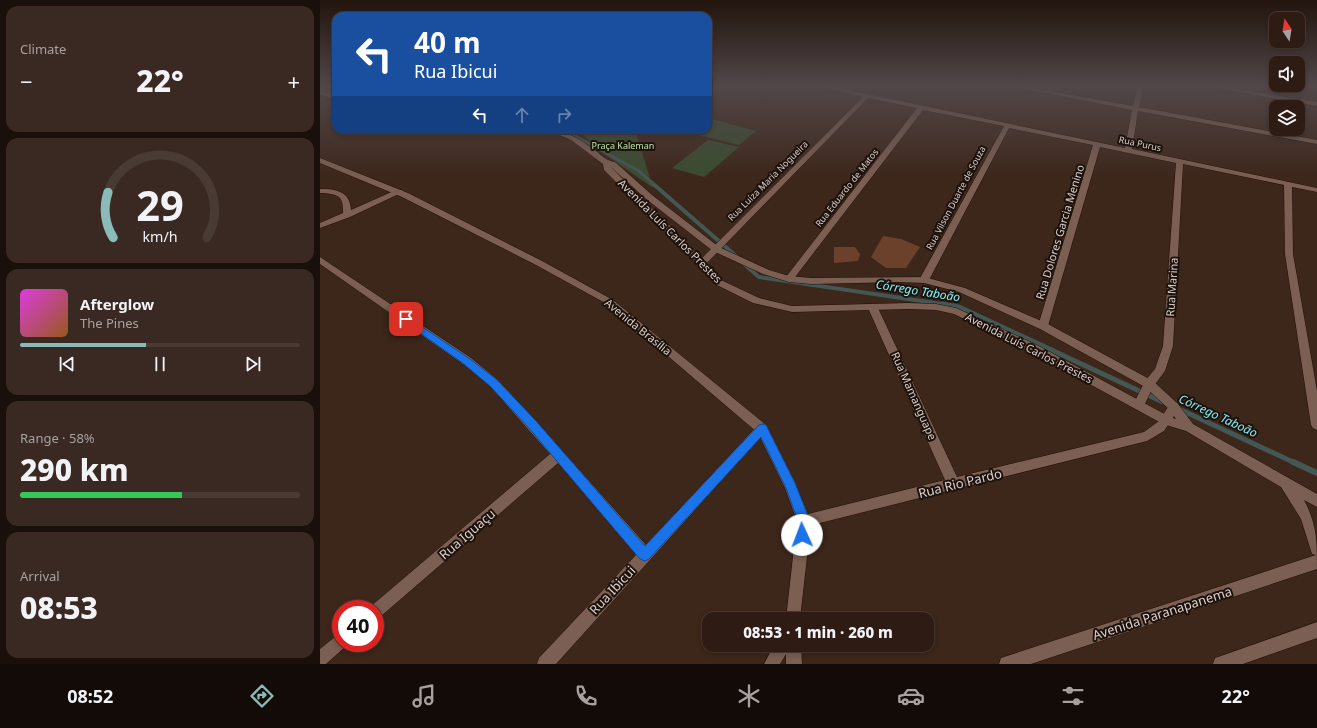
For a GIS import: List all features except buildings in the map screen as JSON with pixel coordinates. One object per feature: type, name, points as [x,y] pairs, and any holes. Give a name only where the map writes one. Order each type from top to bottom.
[{"type":"street","name":"Rua Luíza Maria Nogueira","points":[[702,263],[846,117]]},
{"type":"street","name":"Rua Eduardo de Matos","points":[[789,279],[914,117]]},
{"type":"street","name":"Rua Purus","points":[[964,117],[1317,190]]},
{"type":"street","points":[[1128,151],[1134,117]]},
{"type":"street","points":[[1179,117],[1317,142]]},
{"type":"street","name":"Rua Vilson Duarte de Souza","points":[[924,280],[1007,126]]},
{"type":"street","name":"Avenida Luís Carlos Prestes","points":[[564,134],[579,141],[606,163],[614,166],[648,197],[716,248],[766,272],[789,279],[811,281],[900,279],[924,280],[962,290],[1043,326],[1149,384],[1174,407],[1189,427]]},
{"type":"street","name":"Rua Dolores Garcia Menino","points":[[1043,326],[1097,144]]},
{"type":"street","name":"Avenida Brasília","points":[[320,160],[399,192],[539,263],[610,302],[762,428],[791,487],[804,521],[794,612]]},
{"type":"street","name":"Rua Marina","points":[[1138,405],[1149,384],[1160,371],[1168,346],[1180,162]]},
{"type":"street","name":"Avenida Luís Carlos Prestes","points":[[606,163],[607,168],[702,263],[718,282],[756,301],[792,309],[909,306],[936,307],[956,311],[1033,348],[1167,421],[1189,427],[1317,501]]},
{"type":"street","points":[[1288,184],[1289,254],[1317,425]]},
{"type":"street","points":[[320,191],[337,192],[346,197],[348,203],[347,215]]},
{"type":"street","points":[[320,226],[399,192]]},
{"type":"street","points":[[320,260],[467,361],[494,383],[532,424],[645,555]]},
{"type":"street","name":"Rua Mamanguape","points":[[873,308],[954,485]]},
{"type":"street","points":[[1167,421],[1174,407]]},
{"type":"street","name":"Rua Rio Pardo","points":[[804,521],[1116,445],[1156,432],[1167,421]]},
{"type":"street","name":"Rua Ibicui","points":[[545,664],[762,428]]},
{"type":"street","name":"Rua Iguaçu","points":[[384,604],[558,455]]},
{"type":"street","name":"Avenida Luís Carlos Prestes","points":[[1283,482],[1298,501],[1307,516],[1317,549]]},
{"type":"street","name":"Avenida Paranapanema","points":[[1007,664],[1317,562]]},
{"type":"street","points":[[1221,664],[1317,630]]},
{"type":"street","points":[[320,659],[332,649]]},
{"type":"street","points":[[772,664],[778,652]]},
{"type":"street","points":[[793,652],[794,664]]},
{"type":"green space","points":[[712,119],[756,131],[739,145],[694,134],[712,134]]},
{"type":"green space","name":"Praça Kaleman","points":[[583,134],[636,134],[653,188],[603,153]]},
{"type":"green space","points":[[708,140],[739,147],[704,177],[672,168]]},
{"type":"waterway","name":"Córrego Taboão","points":[[572,134],[639,171],[652,183]]},
{"type":"waterway","name":"Córrego Taboão","points":[[651,182],[736,256]]},
{"type":"waterway","name":"Córrego Taboão","points":[[744,264],[759,277],[949,305]]},
{"type":"waterway","name":"Córrego Taboão","points":[[942,304],[959,307],[1163,402]]},
{"type":"waterway","name":"Córrego Taboão","points":[[1179,409],[1295,463]]},
{"type":"waterway","name":"Córrego Taboão","points":[[1293,462],[1317,473]]},
{"type":"route","points":[[406,319],[467,361],[494,383],[532,424],[645,555],[762,428],[791,487],[804,521],[802,535]]}]
